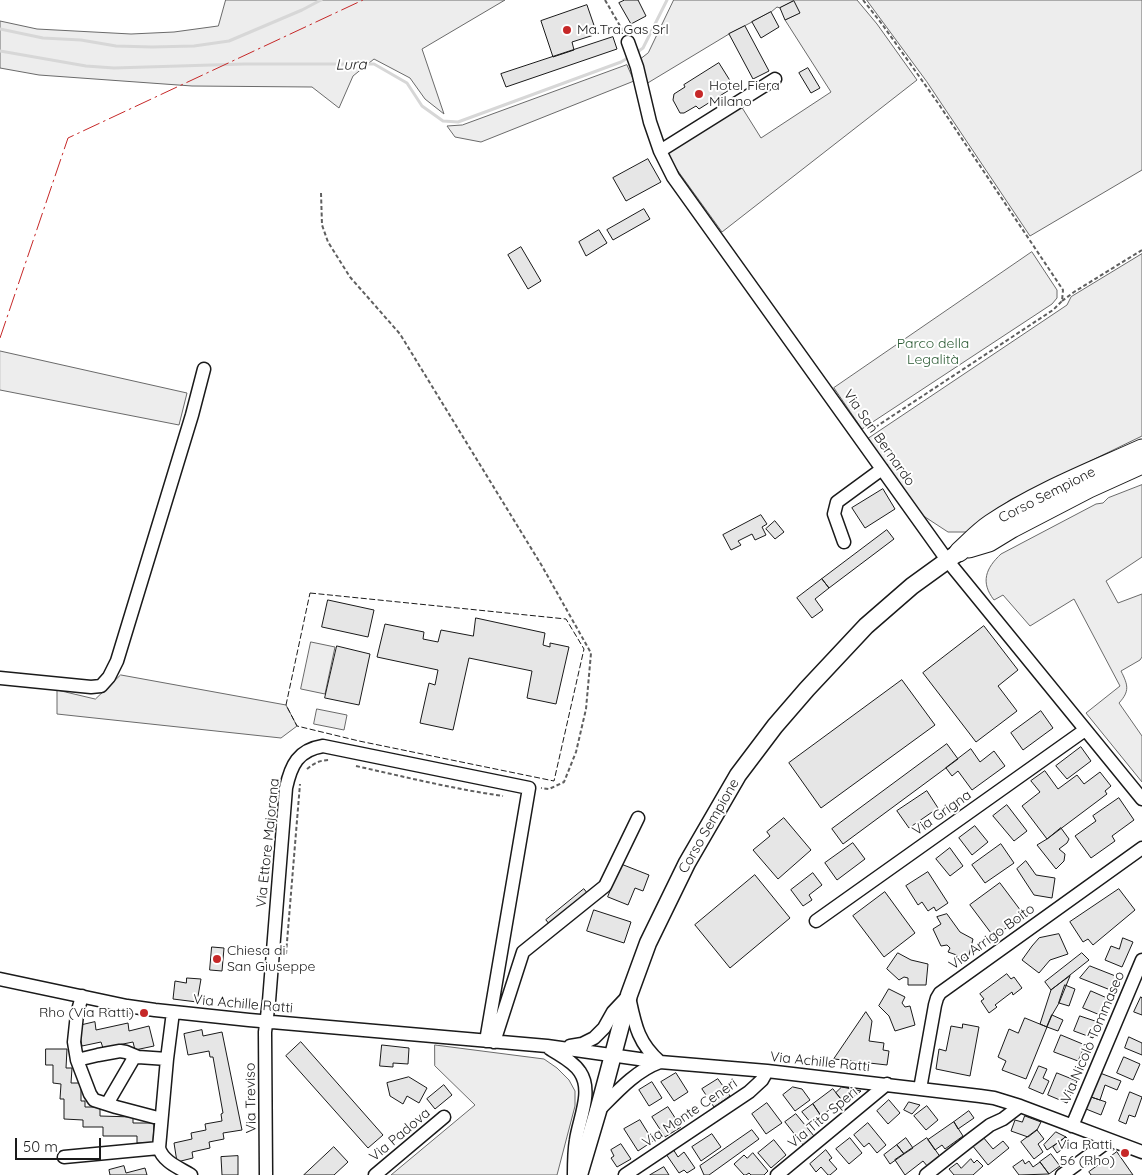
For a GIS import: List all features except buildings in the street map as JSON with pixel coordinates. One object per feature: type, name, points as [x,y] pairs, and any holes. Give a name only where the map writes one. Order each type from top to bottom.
[{"type":"highway","name":"Corso Sempione","points":[[953,556],[989,526],[1007,514],[1142,449]]},
{"type":"highway","name":"Corso Sempione","points":[[953,556],[989,542],[1089,488],[1142,464]]},
{"type":"main road","name":"Corso Sempione","points":[[579,1175],[629,995],[648,943],[670,895],[708,824],[738,775],[807,688],[866,626],[912,586],[953,556]]},
{"type":"street","name":"Via San Bernardo","points":[[628,42],[650,122],[660,151],[674,177],[882,469],[953,556],[1086,730],[1142,799]]},
{"type":"street","points":[[660,151],[775,79]]},
{"type":"street","points":[[0,678],[91,687],[101,686],[109,677],[117,662],[192,415],[204,369]]},
{"type":"street","points":[[844,542],[834,514],[837,502],[882,469]]},
{"type":"street","name":"Via Grigna","points":[[816,921],[1086,730]]},
{"type":"street","name":"Via Ettore Majorana","points":[[266,1021],[286,788],[293,764],[304,753],[322,746],[528,794]]},
{"type":"street","points":[[490,1042],[528,794]]},
{"type":"street","points":[[490,1042],[524,952],[605,886],[638,818]]},
{"type":"street","name":"Via Arrigo Boito","points":[[920,1089],[935,1004],[940,993],[1142,848]]},
{"type":"street","name":"Via Nicolò Tommaseo","points":[[1072,1126],[1142,960]]},
{"type":"street","name":"Via Achille Ratti","points":[[0,979],[128,1006],[173,1012],[547,1046],[660,1062],[767,1071],[994,1098],[1142,1152]]},
{"type":"street","points":[[547,1046],[582,1044],[594,1038],[604,1028],[613,1012],[629,995]]},
{"type":"street","points":[[598,1111],[628,1082],[651,1065],[660,1062],[643,1043],[636,1028],[629,995]]},
{"type":"street","points":[[82,996],[74,1034],[75,1048],[77,1060],[90,1094],[94,1100],[154,1116]]},
{"type":"street","points":[[173,1012],[158,1148],[160,1154],[166,1160],[191,1175]]},
{"type":"street","name":"Via Treviso","points":[[266,1021],[266,1175]]},
{"type":"street","points":[[547,1046],[570,1062],[580,1072],[585,1086],[584,1103],[576,1141],[574,1175]]},
{"type":"street","points":[[77,1060],[120,1050],[135,1056],[167,1059]]},
{"type":"street","points":[[107,1104],[135,1056]]},
{"type":"street","name":"Via Monte Ceneri","points":[[625,1175],[749,1092],[762,1080],[767,1071]]},
{"type":"street","name":"Via Tito Speri","points":[[778,1175],[887,1084]]},
{"type":"street","points":[[926,1175],[968,1140],[990,1125],[1003,1119],[1020,1106]]},
{"type":"street","name":"Via Padova","points":[[375,1175],[444,1117]]},
{"type":"street","points":[[1062,1175],[1110,1140]]},
{"type":"street","points":[[64,1157],[158,1148]]},
{"type":"path","points":[[606,0],[628,42]]},
{"type":"path","points":[[863,0],[938,103],[1063,290],[1062,301]]},
{"type":"path","points":[[321,193],[322,226],[328,242],[350,278],[400,334],[542,566],[591,653],[586,709],[576,752],[564,782],[549,789],[528,794],[481,793],[351,765]]},
{"type":"path","points":[[860,437],[1053,310],[1074,292],[1142,250]]},
{"type":"path","points":[[305,770],[312,764],[320,761],[332,760]]},
{"type":"path","points":[[285,962],[300,783]]},
{"type":"green space","points":[[226,0],[505,0],[422,49],[444,114],[425,99],[410,78],[374,59],[353,76],[339,108],[312,87],[192,86],[39,75],[0,68],[0,21],[37,29],[131,34],[174,32],[218,26]]},
{"type":"green space","points":[[674,0],[857,0],[877,24],[917,80],[722,232],[670,160],[667,152],[741,106],[761,138],[831,92],[785,20],[799,13],[793,1],[780,8],[777,7],[729,34],[646,84],[639,60],[648,53]]},
{"type":"green space","points":[[867,0],[1142,0],[1142,170],[1030,236],[927,82]]},
{"type":"green space","points":[[627,65],[634,81],[481,142],[455,137],[447,126],[462,125]]},
{"type":"green space","name":"Parco della Legalità","points":[[1032,252],[1057,290],[1057,298],[1052,304],[862,429],[834,388]]},
{"type":"green space","points":[[1142,254],[1142,436],[1010,500],[967,532],[948,532],[922,515],[867,439],[1067,305],[1071,297]]},
{"type":"green space","points":[[0,351],[187,393],[179,425],[0,390]]},
{"type":"green space","points":[[1142,485],[1142,557],[1106,581],[1118,603],[1142,594],[1142,657],[1121,671],[1127,688],[1125,695],[1119,703],[1142,736],[1142,782],[1086,713],[1120,686],[1074,599],[1030,626],[1003,595],[994,600],[986,581],[989,570],[1001,554],[1096,504],[1103,503],[1108,498]]},
{"type":"green space","points":[[311,642],[335,647],[325,694],[301,689]]},
{"type":"green space","points":[[121,675],[286,705],[297,726],[281,738],[57,714],[57,690],[95,699]]},
{"type":"green space","points":[[317,709],[347,715],[344,730],[314,724]]},
{"type":"green space","points":[[435,1045],[544,1059],[569,1080],[575,1091],[575,1106],[557,1175],[391,1175],[475,1105],[435,1066]]},
{"type":"waterway","points":[[0,29],[43,38],[81,40],[116,46],[194,46],[229,41],[321,0]]},
{"type":"waterway","name":"Lura","points":[[636,53],[643,48],[667,0]]},
{"type":"waterway","name":"Lura","points":[[0,51],[86,66],[114,68],[244,64],[374,64],[407,83],[422,106],[443,121],[458,122],[621,62],[631,56]]},
{"type":"fence","points":[[310,593],[566,619],[584,649],[554,781],[359,741],[297,726],[286,705],[310,593]]},
{"type":"power","points":[[0,338],[68,138],[363,0]]},
{"type":"place","name":"Ma.Tra.Gas Srl","points":[[567,30]]},
{"type":"place","name":"Hotel Fiera Milano","points":[[699,94]]},
{"type":"place","name":"Chiesa di San Giuseppe","points":[[217,959]]},
{"type":"place","name":"Rho (Via Ratti)","points":[[144,1013]]},
{"type":"place","name":"Via Ratti, 56 (Rho)","points":[[1125,1153]]}]
